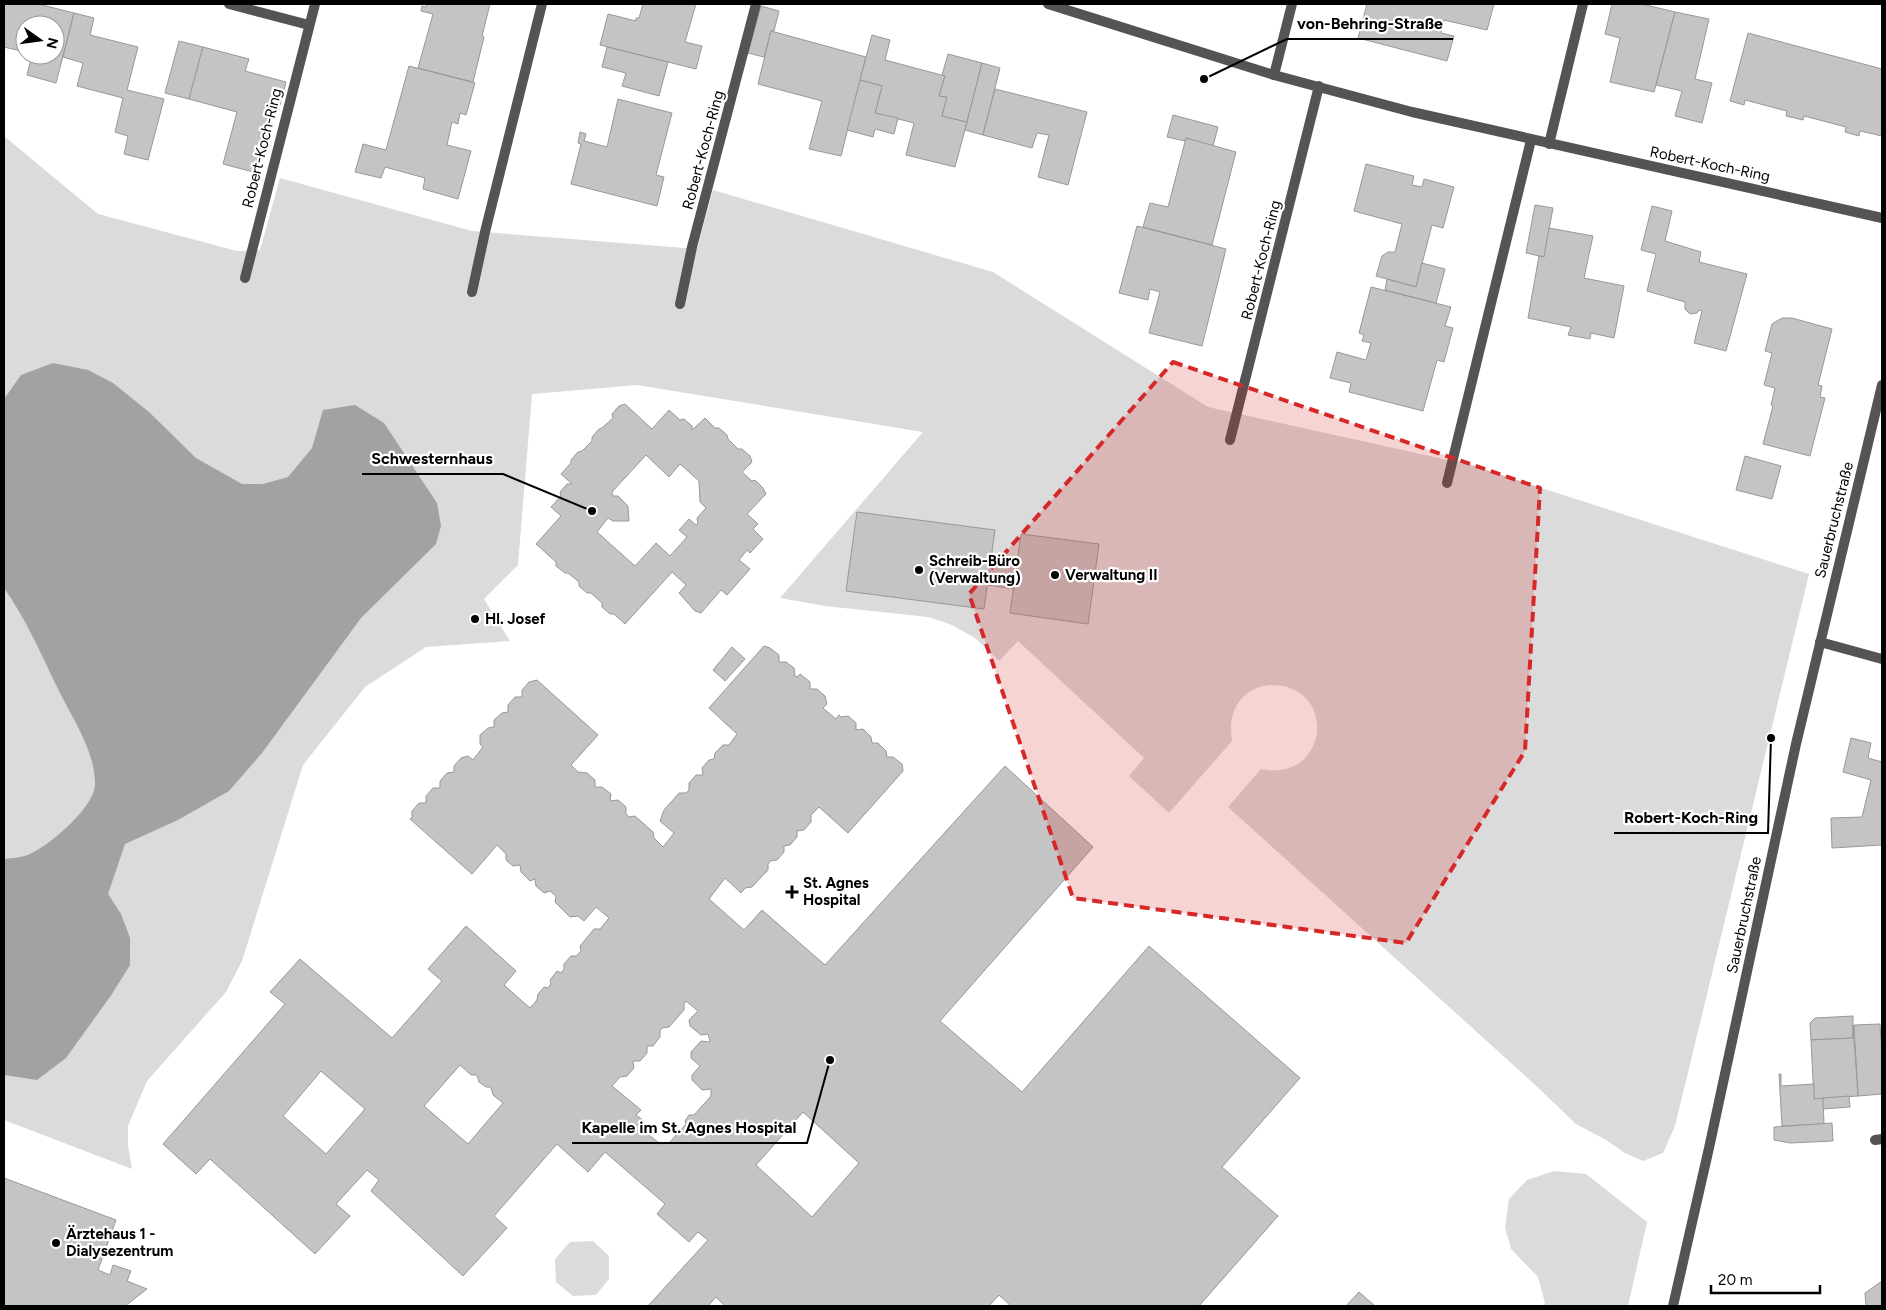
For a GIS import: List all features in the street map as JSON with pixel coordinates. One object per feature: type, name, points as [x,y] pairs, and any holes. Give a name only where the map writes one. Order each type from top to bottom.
[{"type":"street","points":[[229,4],[309,24]]},
{"type":"street","name":"Robert-Koch-Ring","points":[[245,278],[315,4]]},
{"type":"street","points":[[472,292],[485,232],[542,4]]},
{"type":"street","name":"Robert-Koch-Ring","points":[[680,304],[692,248],[756,4]]},
{"type":"street","name":"Robert-Koch-Ring","points":[[1048,4],[1274,75],[1412,112],[1882,218]]},
{"type":"street","points":[[1274,75],[1292,4]]},
{"type":"street","points":[[1549,144],[1583,4]]},
{"type":"street","name":"Robert-Koch-Ring","points":[[1230,440],[1319,86]]},
{"type":"street","points":[[1447,483],[1531,140]]},
{"type":"street","name":"Sauerbruchstraße","points":[[1673,1306],[1820,642],[1882,385]]},
{"type":"street","points":[[1820,642],[1882,658]]},
{"type":"highlighted area","points":[[1173,362],[1540,488],[1525,751],[1406,943],[1073,898],[969,594]]},
{"type":"shaded area","points":[[4,136],[98,214],[237,251],[260,250],[280,178],[472,231],[697,249],[713,190],[993,272],[1208,407],[1470,465],[1809,574],[1675,1126],[1663,1153],[1643,1161],[1625,1153],[1606,1140],[1576,1124],[1228,807],[1261,769],[1286,769],[1297,764],[1307,756],[1314,745],[1317,724],[1313,709],[1305,697],[1293,689],[1279,685],[1265,686],[1252,691],[1241,700],[1232,717],[1232,741],[1169,813],[1129,776],[1144,758],[1018,641],[999,661],[975,638],[952,625],[928,617],[825,606],[780,598],[923,432],[637,385],[532,394],[518,565],[484,599],[510,641],[426,647],[365,687],[303,765],[242,961],[226,992],[147,1081],[128,1126],[128,1146],[132,1169],[4,1120]]},
{"type":"shaded area","points":[[53,363],[88,370],[113,383],[149,412],[196,458],[242,484],[263,484],[288,477],[312,448],[323,410],[355,405],[384,423],[437,503],[441,526],[436,544],[361,618],[262,753],[229,791],[178,820],[125,844],[108,894],[121,914],[130,938],[130,965],[112,994],[66,1058],[37,1080],[4,1075],[4,859],[30,854],[59,834],[80,814],[88,803],[95,784],[91,759],[82,735],[26,624],[4,588],[4,399],[21,375]]},
{"type":"shaded area","points":[[1554,1171],[1586,1174],[1647,1222],[1628,1306],[1544,1306],[1545,1303],[1538,1277],[1511,1249],[1505,1227],[1509,1199],[1527,1180]]},
{"type":"shaded area","points":[[593,1241],[609,1256],[609,1279],[596,1295],[573,1296],[556,1282],[555,1259],[570,1242]]},
{"type":"building","points":[[4,4],[38,4],[74,13],[65,48],[65,15],[15,15],[15,50],[4,47]]},
{"type":"building","points":[[427,4],[490,4],[473,82],[418,68],[433,14],[421,11],[422,6],[426,7]]},
{"type":"building","points":[[643,4],[696,4],[685,42],[702,46],[696,69],[600,45],[608,14],[636,21],[636,18],[639,18]]},
{"type":"building","points":[[1367,4],[1494,4],[1487,30],[1444,20],[1441,33],[1454,36],[1447,61],[1358,38]]},
{"type":"building","points":[[1612,4],[1642,4],[1675,12],[1654,92],[1610,82],[1620,38],[1605,34]]},
{"type":"building","points":[[761,6],[779,11],[764,57],[748,53]]},
{"type":"building","points":[[1675,12],[1709,19],[1695,79],[1712,83],[1702,123],[1675,116],[1682,91],[1656,85]]},
{"type":"building","points":[[74,13],[94,18],[90,35],[138,47],[127,90],[164,99],[148,160],[124,154],[128,136],[115,132],[123,98],[77,86],[83,63],[65,58],[65,49]]},
{"type":"building","points":[[771,31],[866,57],[841,156],[809,149],[822,101],[758,84]]},
{"type":"building","points":[[1748,33],[1882,69],[1882,136],[1860,131],[1859,136],[1845,132],[1846,127],[1804,116],[1803,120],[1786,116],[1787,111],[1745,100],[1744,105],[1730,101]]},
{"type":"building","points":[[872,35],[890,40],[885,60],[945,76],[939,96],[947,97],[942,116],[967,122],[955,167],[906,155],[914,123],[875,113],[882,86],[860,80]]},
{"type":"building","points":[[179,41],[203,47],[189,99],[165,93]]},
{"type":"building","points":[[203,47],[249,59],[245,71],[286,82],[280,105],[276,104],[257,173],[223,164],[237,112],[189,99]]},
{"type":"building","points":[[607,47],[668,62],[659,96],[622,86],[626,73],[602,67]]},
{"type":"building","points":[[948,54],[982,63],[967,122],[942,116],[947,97],[939,96],[945,76],[942,75]]},
{"type":"building","points":[[982,63],[1000,68],[983,135],[965,130]]},
{"type":"building","points":[[30,65],[61,65],[56,83],[27,75]]},
{"type":"building","points":[[409,66],[475,83],[466,115],[460,113],[458,124],[452,122],[447,145],[471,151],[458,199],[423,189],[425,178],[385,167],[381,178],[355,172],[363,144],[386,150]]},
{"type":"building","points":[[860,80],[882,86],[875,113],[898,118],[894,134],[875,129],[873,137],[847,130]]},
{"type":"building","points":[[995,89],[1087,112],[1068,185],[1038,177],[1049,135],[1037,133],[1032,148],[983,135]]},
{"type":"building","points":[[618,99],[672,113],[656,175],[664,177],[657,206],[571,184],[581,144],[578,143],[580,132],[586,134],[584,141],[607,147]]},
{"type":"building","points":[[1173,115],[1218,127],[1213,146],[1186,138],[1185,141],[1167,137]]},
{"type":"building","points":[[1186,138],[1236,152],[1212,245],[1143,227],[1150,203],[1168,207]]},
{"type":"building","points":[[1366,164],[1414,176],[1412,185],[1422,187],[1424,179],[1454,187],[1443,228],[1432,225],[1416,287],[1376,276],[1382,256],[1388,252],[1395,252],[1402,224],[1354,211]]},
{"type":"building","points":[[1535,205],[1553,208],[1544,257],[1526,253]]},
{"type":"building","points":[[1652,206],[1672,211],[1665,241],[1701,252],[1699,262],[1747,274],[1726,351],[1694,343],[1702,311],[1699,310],[1697,313],[1690,314],[1685,309],[1685,302],[1647,291],[1656,254],[1641,250]]},
{"type":"building","points":[[1137,226],[1226,249],[1202,346],[1149,333],[1160,292],[1150,289],[1148,300],[1119,293]]},
{"type":"building","points":[[1549,228],[1593,236],[1584,278],[1624,286],[1614,338],[1591,333],[1590,339],[1568,335],[1571,327],[1528,318],[1539,256],[1544,257]]},
{"type":"building","points":[[1422,263],[1445,269],[1436,303],[1385,290],[1387,279],[1416,287]]},
{"type":"building","points":[[1371,287],[1451,307],[1445,326],[1453,328],[1444,362],[1437,360],[1423,411],[1349,392],[1351,383],[1330,378],[1337,352],[1366,360],[1371,343],[1362,341],[1364,335],[1359,333]]},
{"type":"building","points":[[1782,318],[1792,318],[1832,329],[1818,385],[1822,386],[1820,397],[1825,398],[1810,456],[1763,444],[1773,406],[1771,405],[1775,388],[1764,385],[1772,353],[1765,351],[1772,324]]},
{"type":"building","points":[[625,404],[652,429],[669,410],[680,420],[684,419],[692,426],[692,430],[705,418],[715,428],[719,428],[727,435],[728,439],[738,449],[742,449],[750,456],[752,462],[742,472],[752,481],[755,480],[766,494],[747,514],[758,524],[753,529],[763,539],[750,553],[747,550],[739,560],[750,569],[727,595],[721,590],[701,613],[695,611],[679,593],[686,585],[672,572],[625,624],[614,614],[610,614],[602,607],[602,603],[591,593],[587,593],[579,586],[579,582],[556,566],[556,562],[536,544],[561,516],[551,507],[561,496],[560,492],[567,484],[572,484],[561,474],[578,452],[582,451],[592,441],[592,437],[599,429],[613,418],[612,414],[619,406]],"holes":[[[646,455],[669,477],[680,464],[699,481],[700,502],[706,508],[697,518],[698,523],[696,525],[689,519],[679,530],[687,537],[670,556],[656,543],[635,566],[597,532],[608,518],[613,521],[629,521],[628,506],[618,496],[613,496],[612,492]]]},
{"type":"building","points":[[1745,456],[1781,466],[1772,499],[1736,490]]},
{"type":"building","name":"Schreib-Büro (Verwaltung)","points":[[857,512],[995,530],[984,609],[846,591]]},
{"type":"building","name":"Verwaltung II","points":[[1021,534],[1099,544],[1088,624],[1010,613]]},
{"type":"building","points":[[992,555],[1018,560],[1014,589],[987,585]]},
{"type":"building","name":"St. Agnes Hospital","points":[[764,646],[779,655],[779,662],[786,662],[794,668],[795,676],[797,677],[800,674],[810,682],[810,689],[817,689],[825,696],[827,704],[823,708],[836,719],[839,715],[841,717],[848,716],[856,723],[856,730],[863,729],[871,737],[872,743],[878,743],[886,751],[887,757],[893,757],[902,764],[903,771],[848,833],[819,807],[811,815],[811,822],[804,830],[797,831],[797,837],[790,845],[784,846],[784,852],[777,860],[770,861],[768,870],[752,887],[745,888],[741,893],[725,878],[709,899],[744,930],[762,910],[825,965],[1005,766],[1093,847],[940,1021],[1022,1092],[1149,946],[1300,1078],[1222,1167],[1278,1216],[1199,1306],[1011,1306],[999,1295],[989,1306],[725,1306],[716,1297],[708,1306],[648,1306],[708,1240],[698,1232],[689,1242],[657,1214],[665,1204],[605,1152],[588,1172],[557,1144],[494,1216],[507,1228],[463,1276],[371,1191],[379,1180],[367,1170],[336,1204],[350,1216],[315,1254],[210,1159],[196,1174],[163,1144],[285,1004],[270,992],[300,959],[392,1038],[442,981],[428,969],[466,926],[516,971],[504,985],[530,1008],[544,987],[548,988],[551,984],[550,980],[557,971],[561,973],[564,969],[564,964],[571,956],[576,956],[581,951],[580,946],[594,929],[600,929],[609,918],[596,907],[584,921],[578,916],[570,917],[555,902],[556,896],[550,891],[544,893],[536,886],[535,879],[530,881],[521,872],[520,865],[513,866],[506,860],[506,854],[497,845],[472,874],[410,819],[412,818],[412,811],[419,803],[426,803],[426,796],[433,788],[440,788],[440,781],[447,773],[454,772],[454,766],[461,758],[468,756],[473,760],[483,747],[480,744],[480,735],[488,728],[494,727],[494,720],[502,713],[508,712],[508,705],[515,697],[522,697],[522,690],[529,682],[537,680],[598,735],[571,765],[578,772],[587,773],[595,780],[595,787],[602,787],[611,794],[610,801],[618,800],[626,807],[626,814],[629,817],[635,816],[653,832],[654,838],[663,847],[674,833],[660,821],[664,810],[679,793],[686,793],[689,790],[689,783],[696,775],[703,775],[702,768],[709,760],[714,759],[715,753],[723,745],[729,745],[737,734],[709,708]],"holes":[[[686,1001],[698,1011],[689,1020],[690,1026],[701,1035],[708,1034],[710,1041],[701,1041],[691,1052],[691,1058],[700,1066],[692,1075],[692,1080],[702,1090],[711,1089],[711,1096],[694,1115],[689,1115],[685,1121],[686,1124],[669,1143],[660,1144],[642,1129],[644,1121],[636,1115],[641,1110],[612,1086],[620,1077],[627,1076],[634,1068],[633,1061],[640,1061],[647,1053],[647,1046],[653,1046],[660,1037],[662,1028],[669,1027],[684,1010]],[[460,1065],[471,1075],[477,1075],[479,1082],[486,1087],[491,1087],[493,1095],[503,1103],[468,1144],[424,1106]],[[321,1071],[365,1109],[326,1154],[283,1116]],[[803,1112],[859,1163],[812,1217],[756,1165]]]},
{"type":"building","points":[[732,647],[745,659],[725,681],[713,670]]},
{"type":"building","points":[[1851,738],[1871,743],[1868,758],[1882,762],[1882,845],[1832,848],[1831,818],[1862,817],[1871,780],[1843,772]]},
{"type":"building","points":[[1853,1016],[1853,1038],[1811,1040],[1810,1023],[1815,1018]]},
{"type":"building","points":[[1880,1024],[1882,1040],[1882,1094],[1858,1096],[1854,1025]]},
{"type":"building","points":[[1853,1025],[1858,1096],[1814,1099],[1811,1040],[1853,1038]]},
{"type":"building","points":[[1779,1074],[1781,1074],[1781,1086],[1814,1084],[1814,1099],[1823,1098],[1824,1124],[1782,1126]]},
{"type":"building","points":[[1849,1096],[1850,1107],[1823,1109],[1823,1098]]},
{"type":"building","points":[[1832,1123],[1833,1141],[1790,1143],[1774,1140],[1774,1127]]},
{"type":"building","name":"Ärztehaus 1 - Dialysezentrum","points":[[4,1178],[116,1220],[98,1270],[110,1275],[113,1265],[131,1271],[127,1281],[147,1289],[125,1306],[4,1306]]},
{"type":"building","points":[[1882,1281],[1882,1306],[1866,1306],[1865,1293]]},
{"type":"building","points":[[1359,1292],[1375,1306],[1346,1306]]},
{"type":"place","name":"von-Behring-Straße","points":[[1204,79]]},
{"type":"place","name":"Schwesternhaus","points":[[592,511]]},
{"type":"place","name":"Schreib-Büro (Verwaltung)","points":[[919,570]]},
{"type":"place","name":"Verwaltung II","points":[[1055,575]]},
{"type":"place","name":"Hl. Josef","points":[[475,619]]},
{"type":"place","name":"Robert-Koch-Ring","points":[[1771,738]]},
{"type":"place","name":"St. Agnes Hospital","points":[[792,892]]},
{"type":"place","name":"Kapelle im St. Agnes Hospital","points":[[830,1060]]},
{"type":"place","name":"Ärztehaus 1 - Dialysezentrum","points":[[56,1243]]}]
